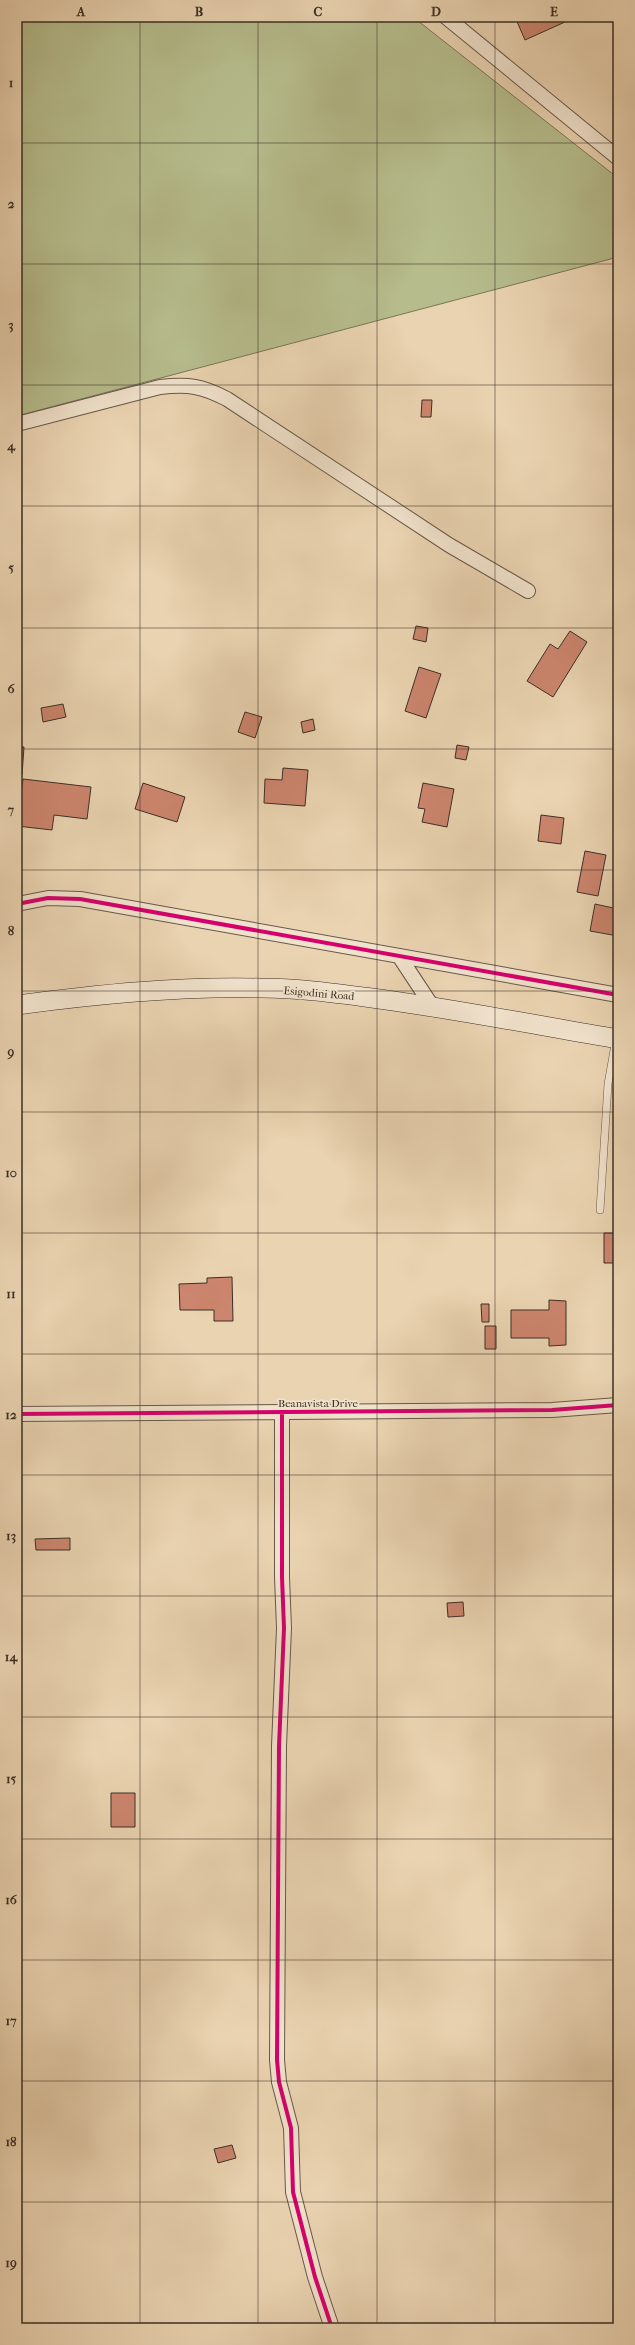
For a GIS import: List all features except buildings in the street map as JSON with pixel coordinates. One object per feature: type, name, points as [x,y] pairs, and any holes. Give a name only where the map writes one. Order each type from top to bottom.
[{"type":"main road","name":"Esigodini Road","points":[[17,1005],[101,994],[181,989],[261,988],[340,994],[432,1006],[617,1039]]},
{"type":"street","points":[[446,17],[618,158]]},
{"type":"street","points":[[17,424],[160,387],[181,385],[199,386],[227,399],[443,541],[528,591]]},
{"type":"street","points":[[17,904],[48,898],[80,898],[618,996]]},
{"type":"street","points":[[399,956],[432,1006]]},
{"type":"street","name":"Beanavista Drive","points":[[17,1414],[552,1410],[618,1405]]},
{"type":"street","points":[[282,1412],[284,1628],[278,1746],[277,2060],[279,2082],[291,2128],[293,2192],[316,2277],[332,2328]]},
{"type":"lane","points":[[600,1210],[608,1084],[617,1039]]},
{"type":"green space","points":[[17,17],[413,17],[618,178],[618,257],[17,416]]},
{"type":"cycle path","points":[[17,904],[48,898],[80,899],[618,995]]},
{"type":"cycle path","points":[[17,1414],[552,1410],[618,1405]]},
{"type":"cycle path","points":[[282,1412],[282,1577],[284,1628],[279,1746],[277,2060],[279,2082],[291,2128],[293,2192],[315,2277],[332,2328]]}]
